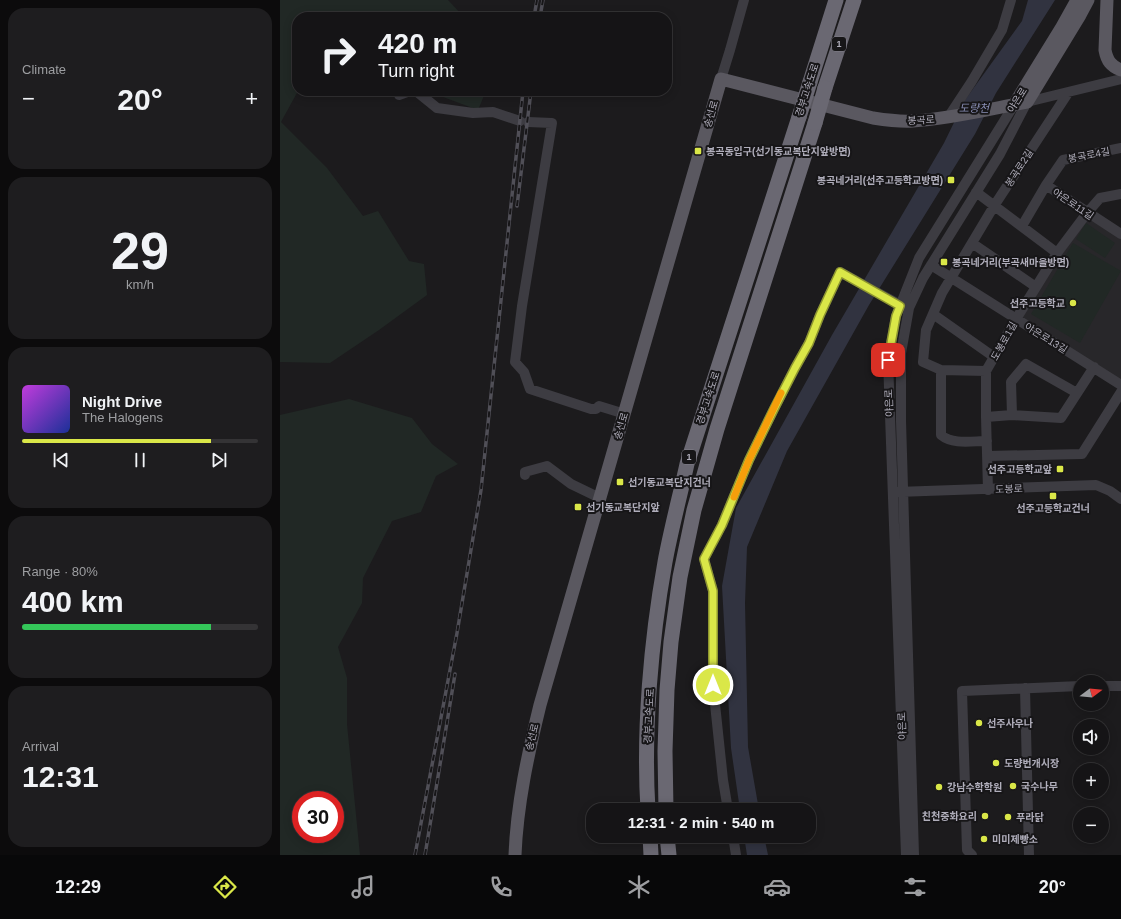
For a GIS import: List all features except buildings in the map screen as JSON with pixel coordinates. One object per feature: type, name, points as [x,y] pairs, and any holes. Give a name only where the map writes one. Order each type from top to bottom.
[{"type":"highway","name":"경부고속도로","points":[[648,803],[647,740],[651,677],[661,591],[674,520],[687,464],[836,0]]},
{"type":"highway","name":"경부고속도로","points":[[666,803],[665,751],[667,690],[671,642],[680,577],[694,510],[717,428],[854,0]]},
{"type":"highway","points":[[650,843],[651,855]]},
{"type":"highway","points":[[668,843],[669,855]]},
{"type":"main road","name":"야은로","points":[[1014,105],[1077,0]]},
{"type":"main road","name":"야은로","points":[[1027,102],[1088,0]]},
{"type":"main road","points":[[1107,0],[1106,58],[1110,64],[1121,70]]},
{"type":"main road","name":"봉곡로","points":[[721,79],[873,118],[912,121],[1027,102]]},
{"type":"main road","name":"송선로","points":[[515,855],[520,801],[532,735],[721,79]]},
{"type":"street","name":"송선로","points":[[721,79],[744,0]]},
{"type":"street","points":[[949,116],[972,81],[1002,30],[1011,0]]},
{"type":"street","name":"봉곡로","points":[[1027,102],[1121,80]]},
{"type":"street","name":"봉곡로2길","points":[[986,371],[940,370],[923,362],[926,330],[950,278],[994,206],[1068,93]]},
{"type":"street","points":[[422,96],[437,108],[473,113],[493,112],[524,122],[552,123],[522,306],[515,362],[524,372],[530,389],[591,409],[596,409],[598,406],[625,414]]},
{"type":"street","name":"야은로","points":[[906,855],[898,492],[901,421],[901,353],[909,308],[923,278],[1000,154],[1027,102]]},
{"type":"street","name":"야은로","points":[[914,855],[898,492],[888,360],[896,316],[919,258],[1014,105]]},
{"type":"street","name":"봉곡로4길","points":[[1046,185],[1063,160],[1121,148]]},
{"type":"street","name":"야은로11길","points":[[1022,226],[1046,185],[1121,234]]},
{"type":"street","points":[[976,192],[1058,253]]},
{"type":"street","points":[[1087,213],[1100,198],[1121,194]]},
{"type":"street","name":"도봉로1길","points":[[988,490],[986,371],[1036,287],[1087,213]]},
{"type":"street","points":[[972,243],[1036,287]]},
{"type":"street","name":"야은로13길","points":[[931,265],[1121,384]]},
{"type":"street","points":[[727,803],[713,685],[713,591],[704,559],[722,525],[749,460],[809,343],[840,272],[900,306]]},
{"type":"street","points":[[933,314],[994,357]]},
{"type":"street","points":[[1012,415],[1011,382],[1026,364],[1077,393]]},
{"type":"street","points":[[986,416],[1012,415],[1061,418],[1094,367]]},
{"type":"street","points":[[940,370],[941,435],[952,441],[987,440]]},
{"type":"street","points":[[988,456],[1082,454],[1121,392]]},
{"type":"street","points":[[525,475],[525,472],[547,466],[571,484],[600,498]]},
{"type":"street","name":"도봉로","points":[[898,492],[1096,485],[1110,491],[1121,499]]},
{"type":"street","points":[[972,855],[967,850],[962,691],[1073,686]]},
{"type":"street","points":[[1109,686],[1121,686]]},
{"type":"street","points":[[1025,688],[1029,855]]},
{"type":"street","points":[[734,843],[736,855]]},
{"type":"shaded area","points":[[280,0],[448,0],[459,12],[292,12],[292,96],[295,96],[281,122],[327,168],[363,216],[378,211],[409,261],[424,264],[427,295],[330,363],[280,362]]},
{"type":"shaded area","points":[[440,96],[484,96],[478,110]]},
{"type":"shaded area","name":"선주고등학교","points":[[1087,213],[1121,234],[1121,385],[1016,319]]},
{"type":"shaded area","points":[[1086,223],[1115,243],[1105,258],[1076,239]]},
{"type":"shaded area","points":[[1073,243],[1121,271],[1080,343],[1031,314]]},
{"type":"shaded area","points":[[349,399],[412,418],[432,444],[458,464],[436,476],[421,512],[392,521],[363,578],[362,603],[338,647],[347,678],[347,724],[360,855],[280,855],[280,415]]},
{"type":"water","name":"도량천","points":[[1028,0],[1055,0],[996,93],[975,134],[869,305],[787,451],[747,547],[745,603],[748,747],[758,803],[739,803],[731,748],[722,586],[736,508],[832,335],[944,143],[965,100],[1022,21]]},
{"type":"water","points":[[745,843],[765,843],[768,855],[747,855]]},
{"type":"railway","points":[[535,12],[537,0]]},
{"type":"railway","points":[[541,12],[543,0]]},
{"type":"railway","points":[[415,855],[457,633],[481,490],[522,96]]},
{"type":"railway","points":[[517,206],[530,96]]},
{"type":"railway","points":[[425,855],[455,674]]},
{"type":"slow traffic","points":[[734,497],[749,460],[781,393]]},
{"type":"place","name":"봉곡동입구(선기동교복단지앞방면)","points":[[698,151]]},
{"type":"place","name":"봉곡네거리(선주고등학교방면)","points":[[951,180]]},
{"type":"place","name":"봉곡네거리(부곡새마을방면)","points":[[944,262]]},
{"type":"place","name":"선주고등학교","points":[[1073,303]]},
{"type":"place","name":"선주고등학교앞","points":[[1060,469]]},
{"type":"place","name":"선기동교복단지건너","points":[[620,482]]},
{"type":"place","name":"선주고등학교건너","points":[[1053,496]]},
{"type":"place","name":"선기동교복단지앞","points":[[578,507]]},
{"type":"place","name":"선주사우나","points":[[979,723]]},
{"type":"place","name":"도량번개시장","points":[[996,763]]},
{"type":"place","name":"국수나무","points":[[1013,786]]},
{"type":"place","name":"강남수학학원","points":[[939,787]]},
{"type":"place","name":"친천중화요리","points":[[985,816]]},
{"type":"place","name":"푸라닭","points":[[1008,817]]},
{"type":"place","name":"미미제빵소","points":[[984,839]]},
{"type":"route","points":[[713,685],[713,591],[704,559],[722,525],[749,460],[809,343],[840,272],[900,306],[896,316],[888,360]]}]
